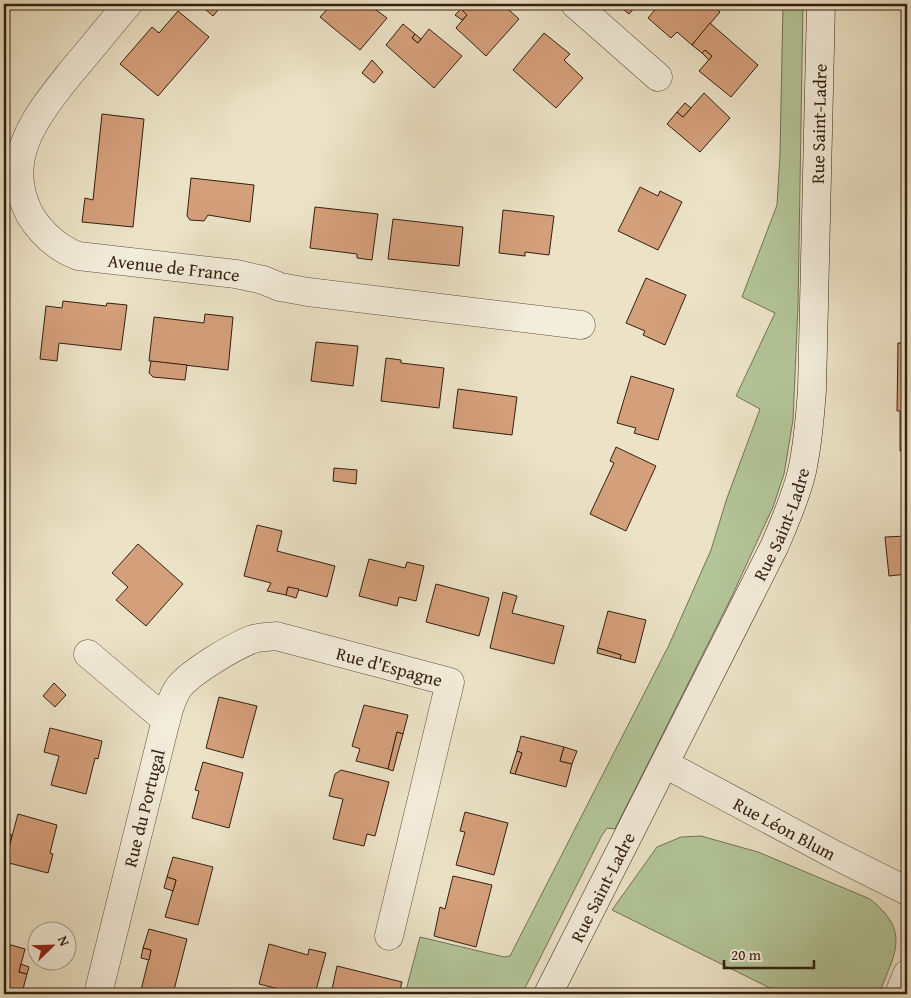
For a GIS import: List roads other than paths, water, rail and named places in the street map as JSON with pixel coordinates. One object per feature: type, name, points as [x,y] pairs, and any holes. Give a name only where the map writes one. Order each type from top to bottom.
[{"type":"street","name":"Avenue de France","points":[[128,4],[41,109],[23,139],[18,158],[19,191],[34,221],[58,246],[78,256],[236,274],[301,291],[581,324]]},
{"type":"street","points":[[575,4],[658,77]]},
{"type":"street","name":"Rue Saint-Ladre","points":[[548,994],[775,545],[802,471],[808,436],[812,382],[821,4]]},
{"type":"street","name":"Rue d'Espagne","points":[[166,720],[171,701],[186,679],[239,646],[253,639],[264,637],[276,636],[450,682],[389,936]]},
{"type":"street","points":[[88,654],[166,720]]},
{"type":"street","name":"Rue du Portugal","points":[[98,994],[166,720]]},
{"type":"street","name":"Rue Léon Blum","points":[[665,764],[850,863],[907,891]]},
{"type":"street","points":[[899,994],[907,974]]}]
